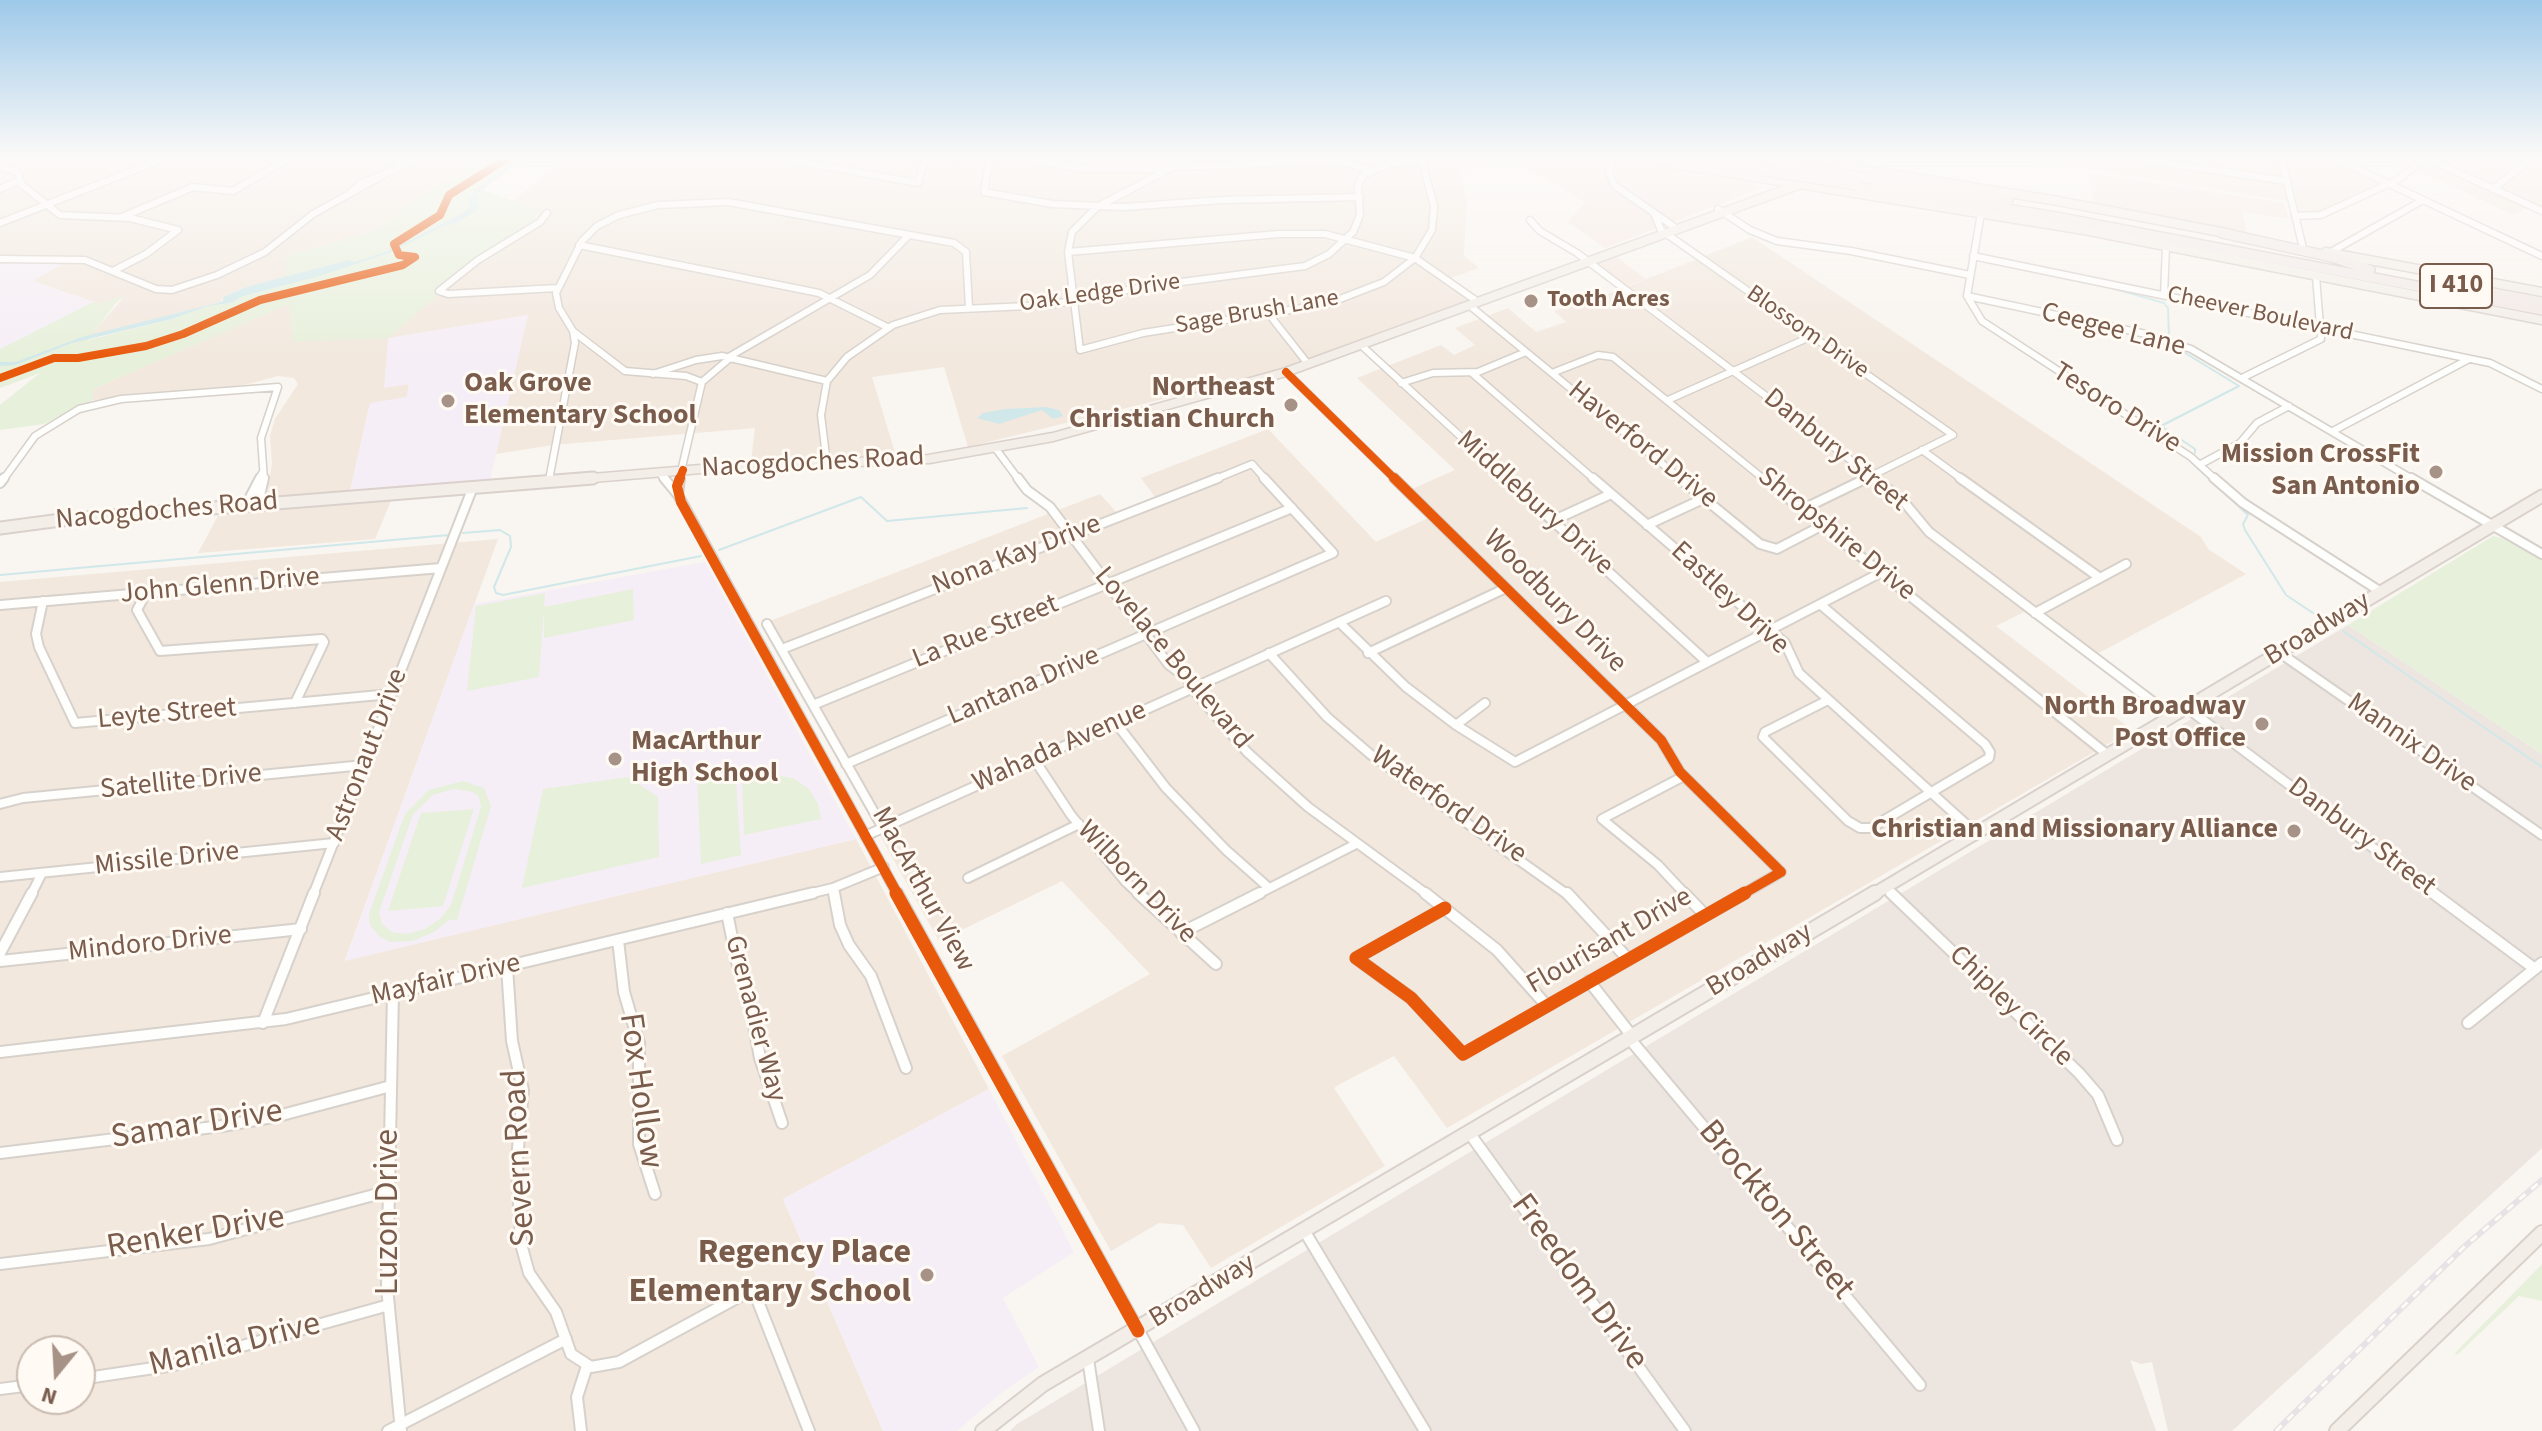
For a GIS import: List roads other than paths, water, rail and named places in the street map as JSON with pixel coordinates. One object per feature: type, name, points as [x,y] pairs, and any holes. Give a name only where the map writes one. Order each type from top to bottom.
[{"type":"highway","points":[[2049,224],[2082,230]]},
{"type":"highway","name":"I 410","points":[[2091,224],[2542,310]]},
{"type":"highway","name":"I 410","points":[[2128,224],[2542,302]]},
{"type":"highway","points":[[2222,233],[2332,257],[2370,270]]},
{"type":"highway","points":[[2170,247],[2407,285]]},
{"type":"main road","name":"Nacogdoches Road","points":[[1664,232],[1680,224]]},
{"type":"main road","name":"Nacogdoches Road","points":[[0,528],[61,520],[683,470],[929,459],[996,449],[1053,437],[1286,372],[1686,224]]},
{"type":"main road","points":[[2045,224],[2542,320]]},
{"type":"main road","points":[[2175,224],[2542,292]]},
{"type":"main road","name":"Broadway","points":[[983,1431],[1029,1394],[2542,496]]},
{"type":"main road","points":[[2337,1431],[2542,1233]]},
{"type":"street","points":[[113,271],[146,254],[178,230],[149,224]]},
{"type":"street","points":[[0,259],[74,258],[162,291],[200,282],[265,252],[298,224]]},
{"type":"street","points":[[537,224],[478,260],[440,292],[557,288]]},
{"type":"street","points":[[602,224],[579,245],[557,288],[557,303],[573,331],[617,367],[634,373],[686,376],[702,382]]},
{"type":"street","points":[[847,224],[954,243],[965,249],[969,308]]},
{"type":"street","points":[[1074,301],[1068,252],[1074,228],[1079,224]]},
{"type":"street","points":[[1346,239],[1357,224]]},
{"type":"street","name":"Sage Brush Lane","points":[[1074,301],[1080,350],[1143,333],[1317,306],[1351,297],[1384,282],[1415,258],[1427,241],[1433,224]]},
{"type":"street","name":"Danbury Street","points":[[1533,224],[1871,475],[1904,502],[1929,532],[2173,717]]},
{"type":"street","points":[[1660,224],[1664,232]]},
{"type":"street","points":[[1741,224],[1777,241],[1856,251],[1970,275]]},
{"type":"street","points":[[1967,296],[1979,224]]},
{"type":"street","points":[[2297,224],[2303,248]]},
{"type":"street","points":[[2329,253],[2381,224]]},
{"type":"street","points":[[2474,224],[2542,256]]},
{"type":"street","name":"Blossom Drive","points":[[1664,232],[1953,435],[1922,450]]},
{"type":"street","name":"Haverford Drive","points":[[1068,252],[1296,233],[1346,239],[1415,258],[1434,269],[1526,352],[1767,548],[1777,549],[1823,525]]},
{"type":"street","points":[[678,495],[677,486],[702,382],[726,357],[870,275],[909,235]]},
{"type":"street","name":"Oak Ledge Drive","points":[[827,381],[847,357],[889,328],[925,312],[1035,307],[1143,287],[1288,270],[1319,260],[1346,239]]},
{"type":"street","points":[[579,245],[830,297],[889,328]]},
{"type":"street","points":[[2164,295],[2170,247]]},
{"type":"street","name":"Cheever Boulevard","points":[[1973,256],[2495,364],[2542,389]]},
{"type":"street","points":[[2242,378],[2321,339],[2316,276]]},
{"type":"street","name":"Ceegee Lane","points":[[1967,296],[2159,337],[2191,349],[2542,554]]},
{"type":"street","name":"Tesoro Drive","points":[[1967,296],[1976,315],[1993,331],[2201,464],[2243,503],[2381,592]]},
{"type":"street","points":[[1268,313],[1308,364]]},
{"type":"street","points":[[549,481],[574,348],[573,331]]},
{"type":"street","points":[[1668,400],[1812,336]]},
{"type":"street","name":"Middlebury Drive","points":[[1361,345],[1707,662]]},
{"type":"street","points":[[1401,383],[1433,373],[1472,373],[1526,352]]},
{"type":"street","name":"Shropshire Drive","points":[[1552,373],[1607,354],[2108,755]]},
{"type":"street","points":[[653,374],[696,360],[726,357],[827,381],[821,415],[827,464]]},
{"type":"street","points":[[2333,431],[2469,359]]},
{"type":"street","name":"Woodbury Drive","points":[[1286,372],[1661,740],[1684,776],[1781,872]]},
{"type":"street","name":"Eastley Drive","points":[[1472,373],[1772,632],[1792,652],[1799,673],[1977,834]]},
{"type":"street","points":[[0,483],[35,436],[62,417],[113,400],[278,387],[261,438],[264,484],[259,499],[253,504]]},
{"type":"street","points":[[2201,464],[2240,443],[2257,423],[2289,406]]},
{"type":"street","name":"Lovelace Boulevard","points":[[996,449],[1027,490],[1050,507],[1169,665],[1187,678],[1192,688],[1247,752],[1308,807],[1497,950],[1547,1006]]},
{"type":"street","points":[[1803,509],[1922,450],[2100,578]]},
{"type":"street","name":"Nona Kay Drive","points":[[782,649],[1252,464],[1292,508]]},
{"type":"street","name":"MacArthur View","points":[[659,472],[678,495],[1194,1431]]},
{"type":"street","name":"Astronaut Drive","points":[[263,1023],[473,487]]},
{"type":"street","points":[[1552,521],[1611,494]]},
{"type":"street","points":[[1647,525],[1705,498]]},
{"type":"street","name":"Lantana Drive","points":[[846,764],[1333,553],[1292,508]]},
{"type":"street","name":"La Rue Street","points":[[813,705],[1292,508]]},
{"type":"street","points":[[2035,613],[2126,564]]},
{"type":"street","name":"John Glenn Drive","points":[[0,605],[441,568]]},
{"type":"street","points":[[1339,622],[1406,687],[1456,725],[1515,762],[1707,662],[1772,632],[1882,572]]},
{"type":"street","points":[[1368,653],[1506,588]]},
{"type":"street","points":[[146,593],[137,610],[160,651],[322,639],[324,642],[295,703]]},
{"type":"street","name":"Leyte Street","points":[[43,601],[36,634],[39,647],[75,723],[391,694]]},
{"type":"street","name":"Wahada Avenue","points":[[865,836],[1386,601]]},
{"type":"street","points":[[1821,605],[1988,748],[1990,754],[1987,760],[1871,828],[1860,828],[1848,821],[1763,737],[1765,732],[1828,700]]},
{"type":"street","name":"MacArthur View","points":[[767,624],[883,828]]},
{"type":"street","name":"Waterford Drive","points":[[1269,653],[1327,717],[1370,754],[1562,888],[1628,959]]},
{"type":"street","name":"Mannix Drive","points":[[2280,653],[2542,835]]},
{"type":"street","points":[[781,683],[797,677]]},
{"type":"street","points":[[1456,725],[1485,703]]},
{"type":"street","name":"Danbury Street","points":[[2187,708],[2538,966]]},
{"type":"street","points":[[1116,723],[1166,788],[1226,850],[1269,888]]},
{"type":"street","name":"Wilborn Drive","points":[[1034,759],[1079,824],[1125,881],[1216,964]]},
{"type":"street","name":"Satellite Drive","points":[[0,804],[23,798],[364,765]]},
{"type":"street","points":[[1684,776],[1602,819],[1658,865],[1705,915]]},
{"type":"street","points":[[968,878],[1079,824]]},
{"type":"street","name":"Missile Drive","points":[[0,877],[334,843]]},
{"type":"street","points":[[1181,933],[1356,844]]},
{"type":"street","name":"Mayfair Drive","points":[[0,1052],[263,1023],[833,888],[884,867]]},
{"type":"street","name":"Flourisant Drive","points":[[1445,908],[1356,958],[1411,998],[1463,1054],[1781,872]]},
{"type":"street","points":[[0,953],[42,873]]},
{"type":"street","name":"Chipley Circle","points":[[1885,887],[2079,1073],[2098,1095],[2117,1140]]},
{"type":"street","points":[[833,888],[840,925],[849,945],[871,976],[906,1068]]},
{"type":"street","name":"Grenadier Way","points":[[727,913],[737,962],[750,1003],[760,1058],[782,1123]]},
{"type":"street","name":"Mindoro Drive","points":[[0,961],[301,929]]},
{"type":"street","name":"Fox Hollow","points":[[618,940],[624,992],[639,1043],[639,1144],[655,1194]]},
{"type":"street","points":[[2468,1023],[2538,966]]},
{"type":"street","name":"Severn Road","points":[[507,967],[512,1041],[523,1090],[517,1160],[521,1244],[529,1273],[556,1312],[571,1354],[587,1366]]},
{"type":"street","name":"Brockton Street","points":[[1589,981],[1630,1037],[1920,1385]]},
{"type":"street","name":"Luzon Drive","points":[[393,993],[389,1305],[400,1428]]},
{"type":"street","name":"Samar Drive","points":[[0,1153],[222,1126],[278,1116],[391,1086]]},
{"type":"street","name":"Freedom Drive","points":[[1470,1134],[1685,1431]]},
{"type":"street","name":"Renker Drive","points":[[0,1264],[209,1239],[389,1191]]},
{"type":"street","points":[[1305,1232],[1425,1431]]},
{"type":"street","points":[[581,1431],[577,1397],[587,1366],[605,1367],[619,1362],[753,1289],[809,1431]]},
{"type":"street","name":"Manila Drive","points":[[96,1377],[174,1365],[389,1305]]},
{"type":"street","points":[[388,1431],[400,1428],[566,1339]]},
{"type":"street","points":[[1088,1359],[1099,1431]]},
{"type":"water","points":[[442,224],[453,224],[389,253],[323,275],[172,319],[72,343],[15,365],[0,366],[0,362],[16,362],[82,337],[217,303],[246,287],[349,260],[355,262],[388,251]]},
{"type":"water","points":[[1046,407],[1059,410],[1063,416],[1053,419],[1042,410],[999,424],[977,418],[983,413],[1005,409]]},
{"type":"waterway","points":[[2104,286],[2164,303],[2168,308],[2169,337]]},
{"type":"waterway","points":[[2177,348],[2239,386],[2161,426],[2195,449],[2195,453]]},
{"type":"waterway","points":[[2191,462],[2248,515],[2243,524],[2245,530],[2286,595],[2316,615]]},
{"type":"waterway","points":[[719,550],[861,497],[887,521],[1027,508]]},
{"type":"waterway","points":[[463,533],[500,530],[510,536],[511,547],[494,587],[496,593],[503,595],[701,556]]},
{"type":"waterway","points":[[0,575],[449,535]]},
{"type":"waterway","points":[[2343,631],[2542,767]]},
{"type":"railway","points":[[2276,1431],[2464,1247],[2542,1180]]},
{"type":"place","name":"Tooth Acres","points":[[1531,301]]},
{"type":"place","name":"Oak Grove Elementary School","points":[[448,401]]},
{"type":"place","name":"Northeast Christian Church","points":[[1291,405]]},
{"type":"place","name":"Mission CrossFit San Antonio","points":[[2436,472]]},
{"type":"place","name":"North Broadway Post Office","points":[[2262,724]]},
{"type":"place","name":"MacArthur High School","points":[[615,759]]},
{"type":"place","name":"Christian and Missionary Alliance","points":[[2294,831]]},
{"type":"place","name":"Regency Place Elementary School","points":[[927,1275]]}]
